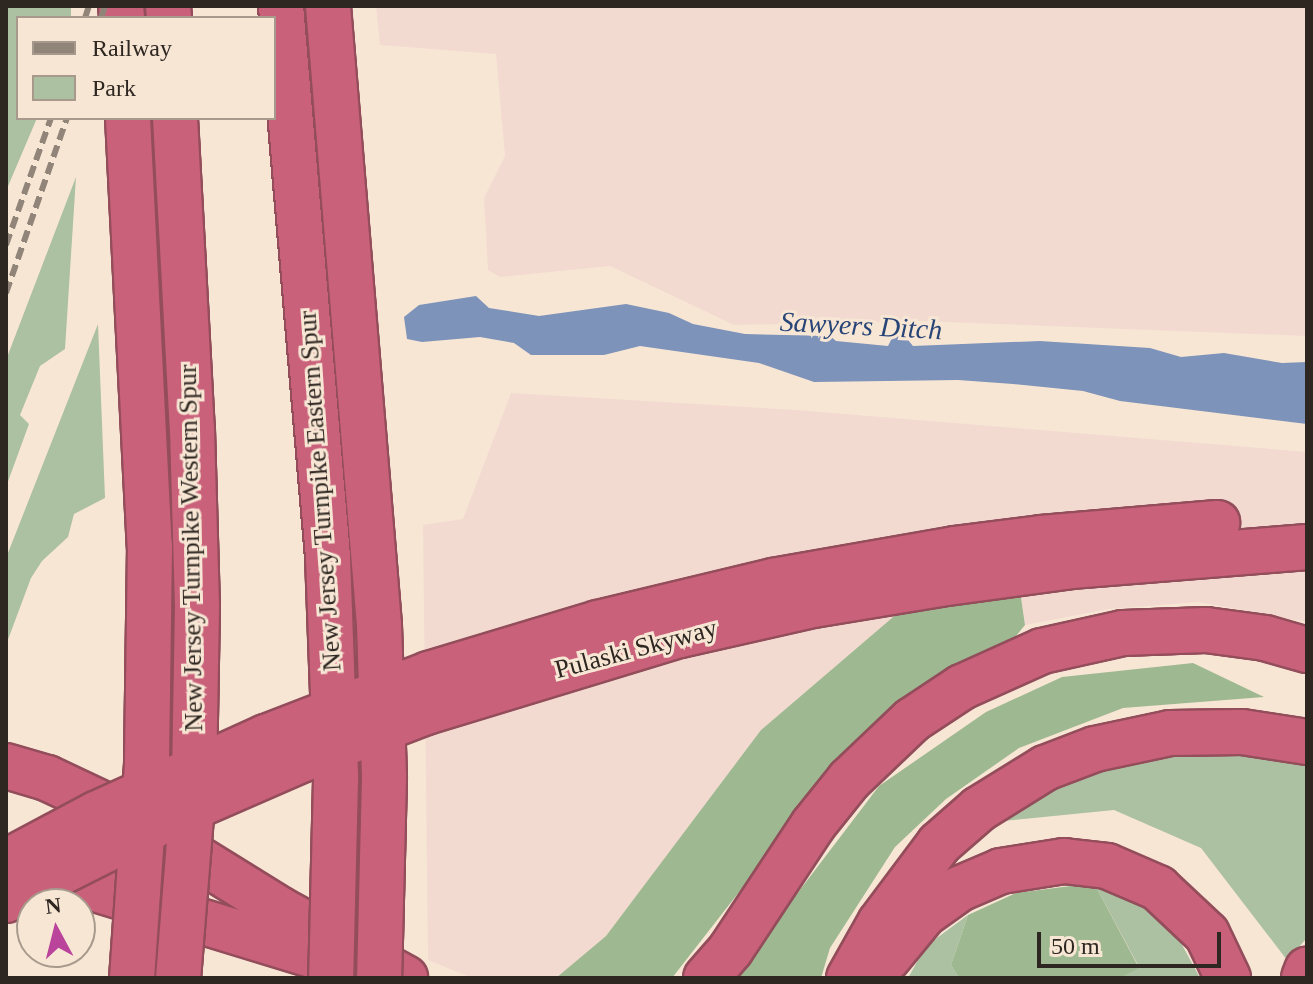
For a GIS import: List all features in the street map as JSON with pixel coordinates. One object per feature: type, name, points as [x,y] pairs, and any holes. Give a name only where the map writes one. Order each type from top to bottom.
[{"type":"highway","name":"New Jersey Turnpike Eastern Spur","points":[[281,6],[328,557],[336,834],[331,978]]},
{"type":"highway","name":"New Jersey Turnpike Eastern Spur","points":[[328,6],[364,403],[380,641],[384,778],[379,978]]},
{"type":"highway","name":"New Jersey Turnpike Western Spur","points":[[128,120],[150,546],[147,751],[132,978]]},
{"type":"highway","name":"New Jersey Turnpike Western Spur","points":[[175,120],[192,429],[197,606],[194,780],[178,978]]},
{"type":"highway","name":"Pulaski Skyway","points":[[6,865],[185,772],[351,703],[512,648],[686,600],[954,549],[1130,529],[1307,517]]},
{"type":"highway","name":"Pulaski Skyway","points":[[6,900],[177,814],[301,760],[426,712],[552,671],[680,635],[813,605],[940,584],[1071,566],[1307,547]]},
{"type":"highway","points":[[706,978],[731,949],[813,825],[849,780],[912,720],[962,687],[1042,651],[1123,633],[1176,629],[1221,632],[1265,638],[1307,650]]},
{"type":"highway","points":[[849,978],[924,861],[969,818],[1022,781],[1070,758],[1146,737],[1194,731],[1268,734],[1307,742]]},
{"type":"highway","points":[[6,766],[47,778],[134,819],[279,909],[405,978]]},
{"type":"highway","points":[[894,904],[922,881],[997,843],[1064,832],[1110,838],[1155,855],[1197,884],[1236,929],[1259,978]]},
{"type":"highway","points":[[875,978],[909,929],[941,899],[1001,871],[1064,861],[1107,866],[1158,888],[1207,934],[1228,978]]},
{"type":"highway","points":[[6,865],[292,978]]},
{"type":"highway","points":[[6,865],[72,879],[387,978]]},
{"type":"highway","points":[[1304,978],[1307,970]]},
{"type":"shaded area","points":[[376,6],[1307,6],[1307,336],[918,321],[734,325],[610,266],[500,277],[488,270],[484,198],[505,156],[496,54],[380,45]]},
{"type":"shaded area","points":[[511,393],[797,410],[1307,452],[1307,622],[1198,602],[1109,609],[1025,625],[1020,591],[761,730],[606,936],[556,978],[472,978],[428,960],[423,525],[463,519]]},
{"type":"green space","points":[[6,6],[71,6],[71,16],[16,16],[16,120],[36,120],[6,191]]},
{"type":"green space","points":[[76,177],[65,349],[40,366],[20,415],[29,424],[6,487],[6,360]]},
{"type":"green space","points":[[98,324],[105,498],[74,514],[68,537],[42,561],[31,578],[6,645],[6,558]]},
{"type":"green space","points":[[1020,591],[1025,625],[1011,642],[926,685],[856,742],[672,978],[556,978],[606,936],[761,730],[899,612]]},
{"type":"green space","points":[[1193,663],[1264,697],[1123,708],[1019,748],[946,799],[895,847],[830,948],[821,978],[733,978],[879,786],[986,712],[1062,677]]},
{"type":"green space","points":[[1150,746],[1257,746],[1307,760],[1307,938],[1287,960],[1201,848],[1114,810],[984,823],[1066,776]]},
{"type":"green space","points":[[1094,883],[1135,899],[1174,930],[1200,978],[1120,978],[1139,967]]},
{"type":"green space","points":[[1094,883],[1139,968],[1120,978],[959,978],[951,965],[968,915],[1016,893]]},
{"type":"green space","points":[[968,915],[951,965],[959,978],[908,978],[926,946]]},
{"type":"water","points":[[476,296],[489,308],[539,316],[626,304],[669,313],[693,324],[745,334],[830,336],[836,341],[888,346],[893,336],[903,334],[913,346],[1040,341],[1150,348],[1181,357],[1224,353],[1282,363],[1307,362],[1307,424],[1120,401],[1083,391],[1013,384],[958,380],[814,382],[759,363],[640,346],[604,355],[531,355],[514,343],[480,337],[422,342],[407,339],[404,317],[419,305]]},
{"type":"railway","points":[[86,16],[89,6]]},
{"type":"railway","points":[[102,16],[105,6]]},
{"type":"railway","points":[[6,245],[50,120]]},
{"type":"railway","points":[[6,293],[66,120]]},
{"type":"water label","name":"Sawyers Ditch","points":[[861,326]]}]
